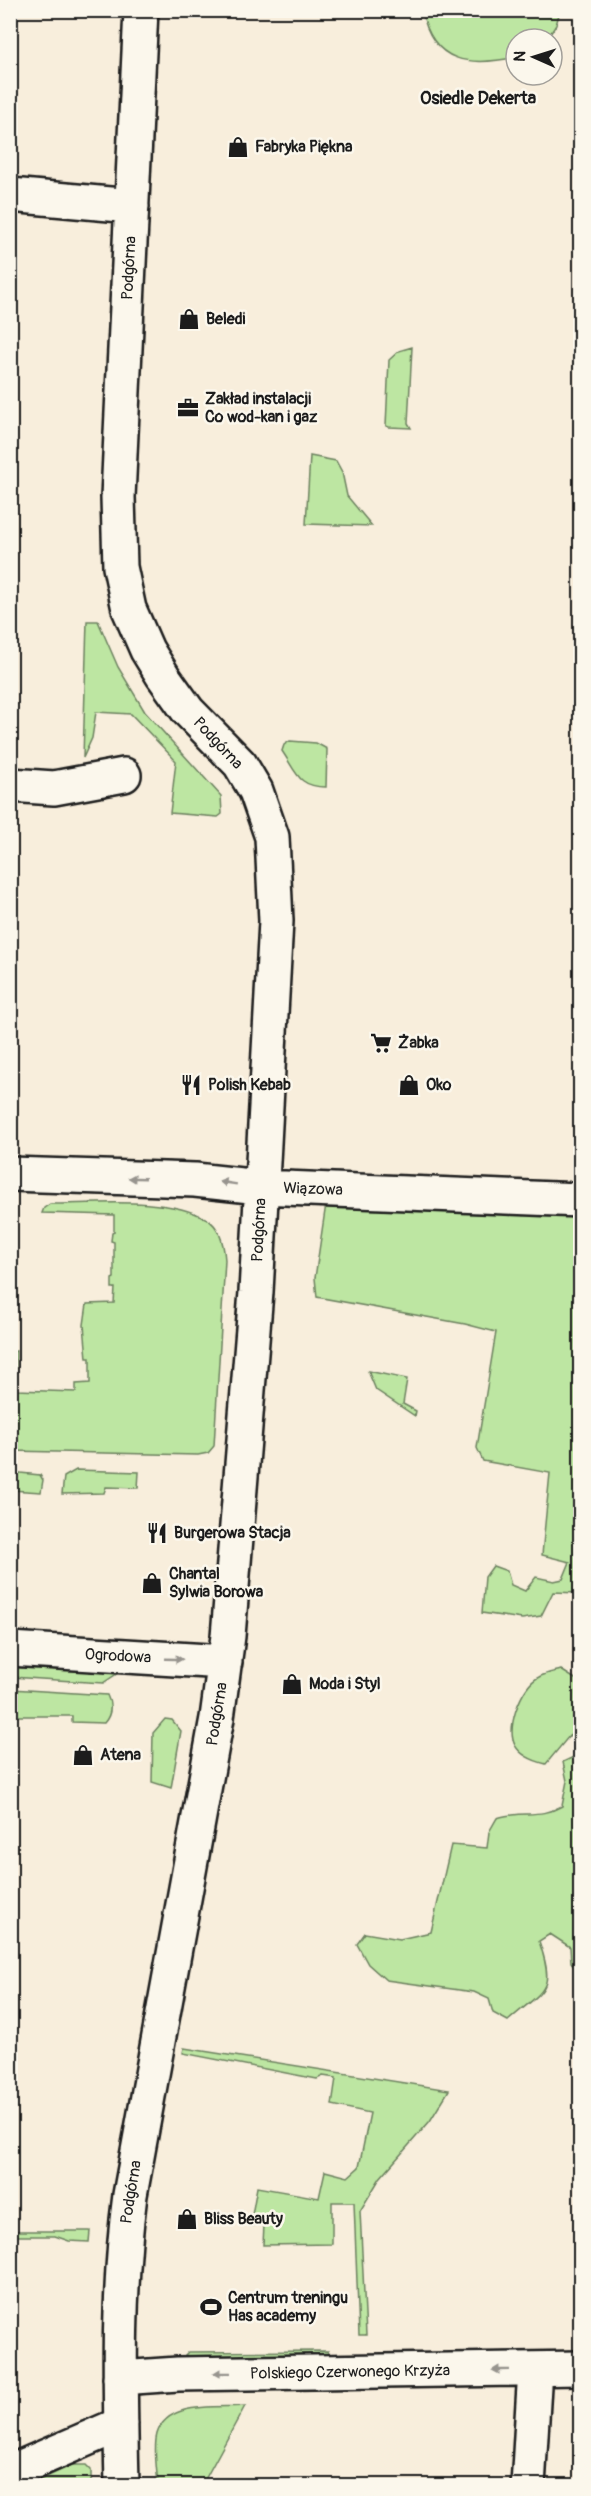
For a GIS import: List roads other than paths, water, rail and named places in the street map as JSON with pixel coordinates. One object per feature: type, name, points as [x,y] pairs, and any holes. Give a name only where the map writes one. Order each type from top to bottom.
[{"type":"street","name":"Podgórna","points":[[122,2486],[120,2378],[122,2265],[130,2195],[217,1719],[225,1662],[242,1478],[276,921],[272,837],[256,791],[240,764],[188,711],[147,650],[129,609],[120,567],[118,497],[141,10]]},
{"type":"street","points":[[10,195],[132,206]]},
{"type":"street","points":[[10,785],[54,788],[123,775]]},
{"type":"street","name":"Wiązowa","points":[[10,1174],[195,1180],[260,1187],[580,1200]]},
{"type":"street","name":"Ogrodowa","points":[[10,1649],[225,1662]]},
{"type":"street","name":"Polskiego Czerwonego Krzyża","points":[[120,2378],[178,2374],[580,2368]]},
{"type":"street","points":[[528,2486],[535,2369]]},
{"type":"street","points":[[10,2472],[121,2424]]},
{"type":"place","name":"Fabryka Piękna","points":[[238,147]]},
{"type":"place","name":"Beledi","points":[[189,319]]},
{"type":"place","name":"Zakład instalacji Co wod-kan i gaz","points":[[188,408]]},
{"type":"place","name":"Żabka","points":[[381,1043]]},
{"type":"place","name":"Polish Kebab","points":[[191,1085]]},
{"type":"place","name":"Oko","points":[[409,1085]]},
{"type":"place","name":"Burgerowa Stacja","points":[[157,1533]]},
{"type":"place","name":"Chantal Sylwia Borowa","points":[[152,1583]]},
{"type":"place","name":"Moda i Styl","points":[[292,1684]]},
{"type":"place","name":"Atena","points":[[83,1755]]},
{"type":"place","name":"Bliss Beauty","points":[[187,2219]]},
{"type":"place","name":"Centrum treningu Has academy","points":[[211,2307]]},
{"type":"district","name":"Osiedle Dekerta","points":[[478,98]]}]
